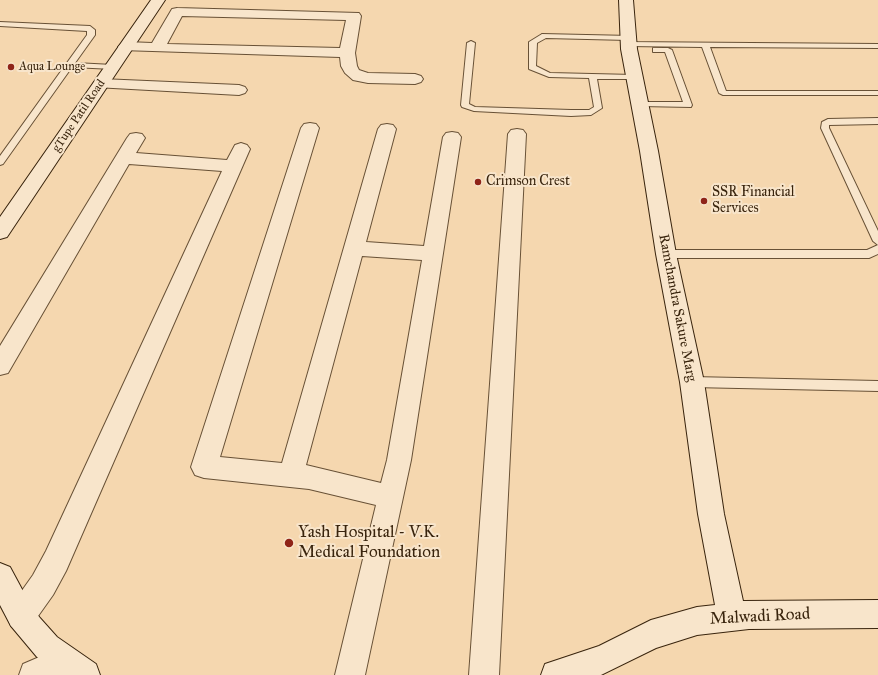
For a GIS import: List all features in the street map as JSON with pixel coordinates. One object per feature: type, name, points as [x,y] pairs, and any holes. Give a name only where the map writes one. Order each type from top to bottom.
[{"type":"street","name":"gTupe Patil Road","points":[[0,231],[158,0]]},
{"type":"street","name":"Ramchandra Sakure Marg","points":[[626,0],[628,44],[666,254],[692,382],[711,514],[732,617]]},
{"type":"street","points":[[157,48],[177,12],[355,9],[347,53],[349,66],[353,73],[359,77],[415,79]]},
{"type":"street","points":[[126,47],[347,53]]},
{"type":"street","points":[[101,84],[239,90]]},
{"type":"street","points":[[310,128],[204,467],[308,477],[390,497]]},
{"type":"street","points":[[290,475],[387,129]]},
{"type":"street","points":[[484,675],[517,134]]},
{"type":"street","points":[[350,675],[398,460],[452,137]]},
{"type":"street","points":[[0,366],[136,138]]},
{"type":"street","points":[[21,616],[43,585],[56,561],[237,158],[124,158]]},
{"type":"street","points":[[354,248],[433,254]]},
{"type":"street","points":[[0,577],[21,616],[47,647],[75,668]]},
{"type":"street","name":"Malwadi Road","points":[[556,675],[604,667],[651,635],[697,621],[749,614],[878,614]]},
{"type":"street","points":[[34,675],[75,668]]},
{"type":"lane","points":[[0,24],[87,28],[91,30],[91,35],[71,65],[0,162]]},
{"type":"lane","points":[[634,77],[549,75],[532,67],[533,42],[545,36],[628,44],[668,50],[688,105],[640,104]]},
{"type":"lane","points":[[471,43],[465,105],[474,109],[571,113],[591,112],[598,108],[593,76]]},
{"type":"lane","points":[[628,44],[878,46]]},
{"type":"lane","points":[[705,44],[723,93],[878,93]]},
{"type":"lane","points":[[71,65],[112,67]]},
{"type":"lane","points":[[878,121],[828,122],[825,124],[825,128],[878,241]]},
{"type":"lane","points":[[666,254],[870,254],[878,249]]},
{"type":"lane","points":[[692,382],[878,386]]},
{"type":"place","name":"Aqua Lounge","points":[[11,67]]},
{"type":"place","name":"Crimson Crest","points":[[478,182]]},
{"type":"place","name":"SSR Financial Services","points":[[704,201]]},
{"type":"place","name":"Yash Hospital - V.K. Medical Foundation","points":[[289,543]]}]
